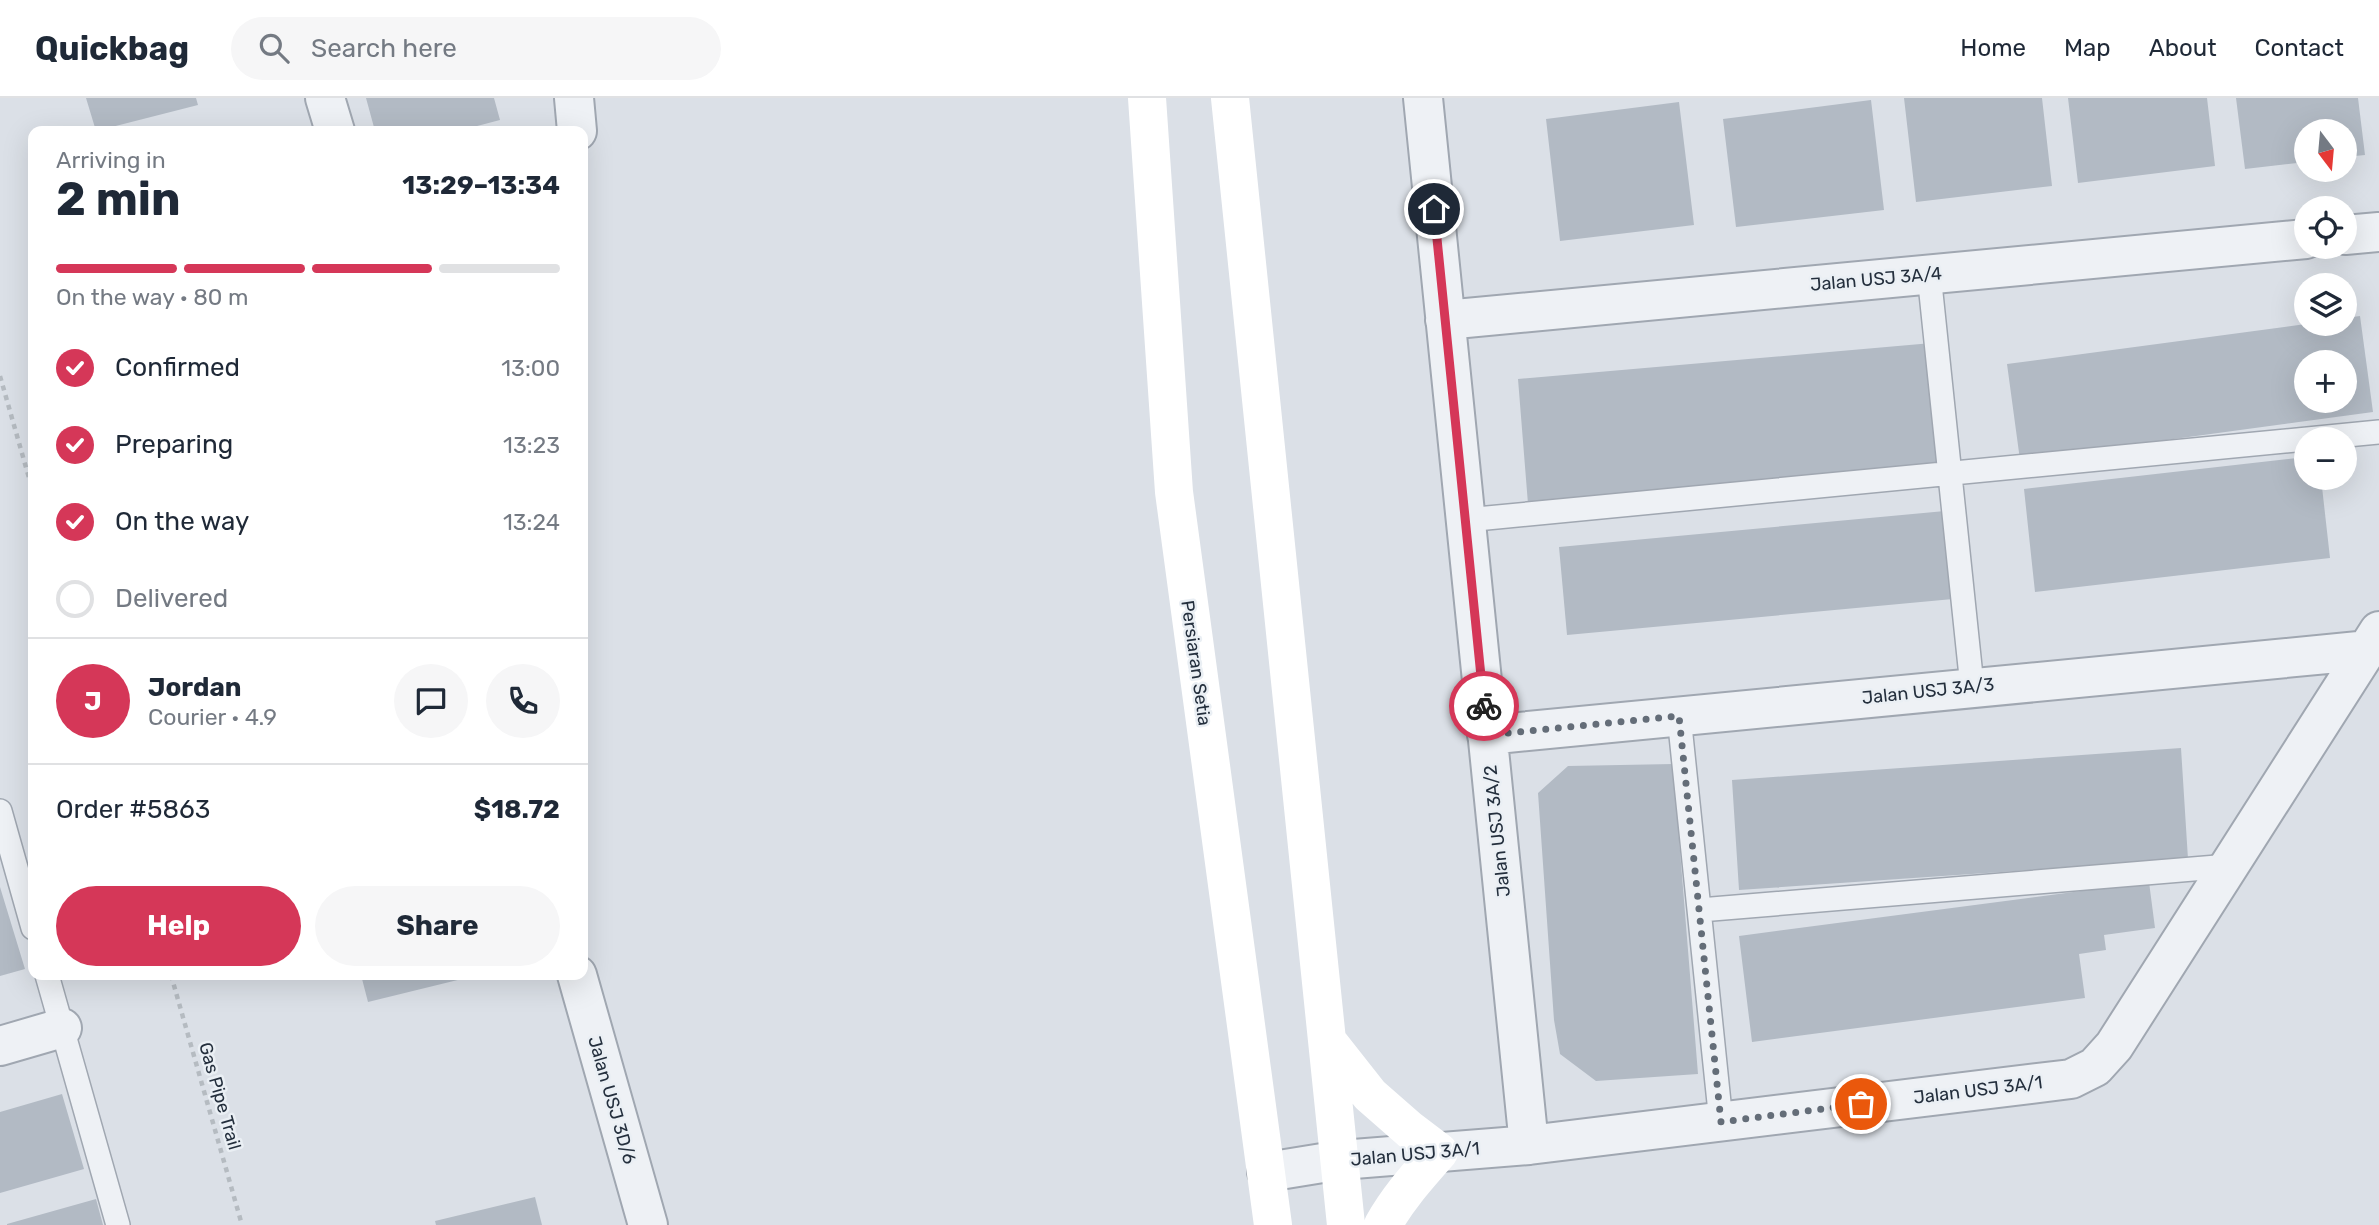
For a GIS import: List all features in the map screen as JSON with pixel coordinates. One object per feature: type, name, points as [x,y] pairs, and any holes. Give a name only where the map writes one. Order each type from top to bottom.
[{"type":"main road","name":"Persiaran Setia","points":[[1147,98],[1174,492],[1273,1225]]},
{"type":"main road","points":[[1230,98],[1346,1225]]},
{"type":"main road","points":[[1329,1043],[1370,1094],[1439,1152],[1391,1209],[1383,1225]]},
{"type":"street","points":[[325,98],[333,126]]},
{"type":"street","points":[[574,98],[576,126]]},
{"type":"street","name":"Jalan USJ 3A/2","points":[[1423,98],[1529,1145]]},
{"type":"street","points":[[2357,234],[2379,232]]},
{"type":"street","name":"Jalan USJ 3A/4","points":[[1445,320],[2294,240]]},
{"type":"street","name":"Jalan USJ 3A/1","points":[[1267,1172],[1341,1160],[1529,1145],[2071,1079],[2095,1068],[2114,1046],[2374,640]]},
{"type":"street","name":"Jalan USJ 3A/3","points":[[1487,735],[1972,687],[2374,640]]},
{"type":"street","name":"Jalan USJ 3D/6","points":[[578,980],[648,1225]]},
{"type":"street","points":[[0,1046],[62,1028]]},
{"type":"lane","points":[[1929,274],[1972,687]]},
{"type":"lane","points":[[1466,520],[2379,432]]},
{"type":"lane","points":[[1679,716],[1721,1122]]},
{"type":"lane","points":[[0,811],[28,910]]},
{"type":"lane","points":[[1700,910],[2230,866]]},
{"type":"lane","points":[[48,980],[118,1225]]},
{"type":"path","points":[[0,376],[28,474]]},
{"type":"path","name":"Gas Pipe Trail","points":[[172,980],[242,1225]]},
{"type":"building","points":[[86,98],[196,98],[198,105],[116,126],[94,126]]},
{"type":"building","points":[[366,98],[494,98],[500,120],[477,126],[374,126]]},
{"type":"building","points":[[1904,98],[2042,98],[2052,186],[1916,202]]},
{"type":"building","points":[[2068,98],[2207,98],[2215,166],[2078,183]]},
{"type":"building","points":[[2236,98],[2358,98],[2365,155],[2357,156],[2357,119],[2294,119],[2294,163],[2245,169]]},
{"type":"building","points":[[1871,100],[1884,210],[1736,227],[1723,119]]},
{"type":"building","points":[[1679,102],[1694,225],[1560,241],[1546,119]]},
{"type":"building","points":[[2357,316],[2360,316],[2373,412],[2020,460],[2007,364],[2294,326],[2294,336],[2357,336]]},
{"type":"building","points":[[1932,343],[1943,468],[1528,504],[1518,379]]},
{"type":"building","points":[[2294,458],[2294,490],[2322,490],[2330,558],[2035,592],[2024,489]]},
{"type":"building","points":[[1945,511],[1953,599],[1567,635],[1559,547]]},
{"type":"building","points":[[2181,748],[2188,859],[1739,890],[1732,780]]},
{"type":"building","points":[[1673,764],[1698,1074],[1596,1081],[1560,1054],[1554,1020],[1538,793],[1568,766]]},
{"type":"building","points":[[2149,882],[2155,928],[2104,935],[2106,950],[2079,954],[2085,998],[1752,1042],[1739,936]]},
{"type":"building","points":[[0,887],[25,969],[0,976]]},
{"type":"building","points":[[362,980],[458,980],[368,1002]]},
{"type":"building","points":[[62,1094],[84,1169],[0,1193],[0,1112]]},
{"type":"building","points":[[535,1197],[542,1225],[436,1225],[435,1221]]},
{"type":"building","points":[[96,1199],[103,1225],[7,1225],[7,1224]]},
{"type":"way so far","points":[[1484,706],[1487,735],[1679,716],[1721,1122],[1861,1104]]},
{"type":"route","points":[[1434,209],[1484,706]]}]
